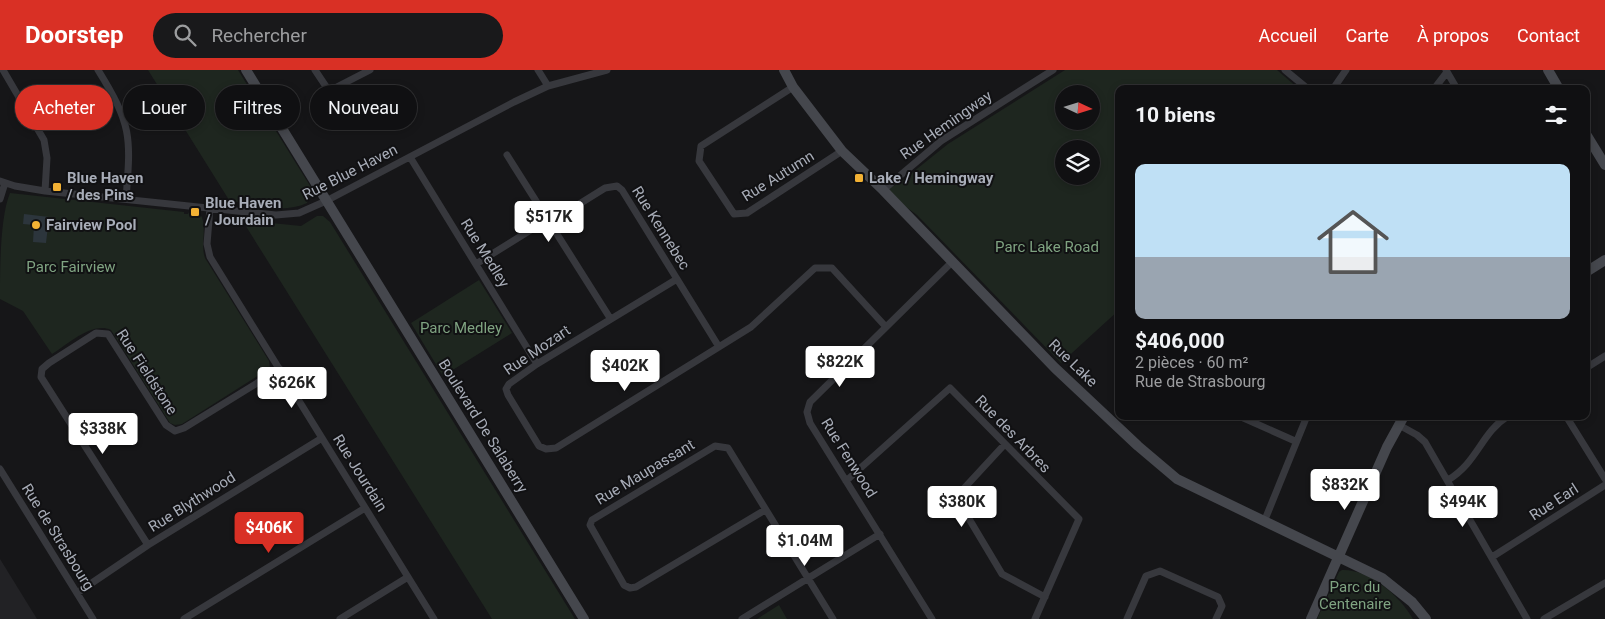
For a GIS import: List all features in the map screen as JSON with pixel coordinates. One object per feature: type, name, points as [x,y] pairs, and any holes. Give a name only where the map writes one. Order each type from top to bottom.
[{"type":"street","points":[[2,70],[44,140],[47,158],[45,191]]},
{"type":"street","points":[[98,70],[121,108],[129,135],[130,157],[126,199]]},
{"type":"street","name":"Boulevard De Salaberry","points":[[246,70],[584,619]]},
{"type":"street","points":[[315,70],[329,91],[370,70]]},
{"type":"street","points":[[538,70],[548,86]]},
{"type":"street","name":"Rue Blue Haven","points":[[3,182],[45,191],[288,215],[299,213],[326,201],[548,86],[607,70]]},
{"type":"street","name":"Rue Lake","points":[[784,70],[793,87],[842,151],[883,190],[1055,368],[1138,446],[1177,479],[1382,578],[1412,602],[1426,619]]},
{"type":"street","name":"Rue Hemingway","points":[[883,190],[941,141],[1053,70]]},
{"type":"street","points":[[1285,70],[1303,85]]},
{"type":"street","points":[[1336,85],[1346,70]]},
{"type":"street","points":[[1548,70],[1557,85]]},
{"type":"street","points":[[1437,85],[1446,71],[1455,85]]},
{"type":"street","name":"Rue Autumn","points":[[793,87],[701,146],[699,161],[734,214],[747,213],[842,151]]},
{"type":"street","points":[[1590,141],[1605,165]]},
{"type":"street","points":[[507,155],[610,318]]},
{"type":"street","name":"Rue Medley","points":[[410,157],[537,364]]},
{"type":"street","points":[[0,199],[3,182]]},
{"type":"street","name":"Rue Kennebec","points":[[476,264],[536,226],[605,188],[617,186],[622,190],[719,347]]},
{"type":"street","name":"Rue Jourdain","points":[[210,208],[208,252],[434,619]]},
{"type":"street","points":[[1590,269],[1605,260]]},
{"type":"street","name":"Rue Fenwood","points":[[932,619],[810,423],[807,412],[810,402],[952,262]]},
{"type":"street","name":"Rue Mozart","points":[[677,279],[610,318],[509,384],[506,389],[539,446],[547,449],[556,448],[751,327],[815,268],[832,268],[886,327]]},
{"type":"street","name":"Rue Fieldstone","points":[[148,546],[41,377],[42,369],[96,333],[108,334],[166,425],[175,431],[184,428],[280,369]]},
{"type":"street","points":[[1590,365],[1605,356]]},
{"type":"street","name":"Rue des Arbres","points":[[846,481],[950,388],[1004,445],[1079,519],[1035,619]]},
{"type":"street","points":[[1248,420],[1296,441]]},
{"type":"street","points":[[1264,522],[1304,420]]},
{"type":"street","points":[[1448,480],[1462,472],[1494,427],[1503,420]]},
{"type":"street","points":[[1568,420],[1605,479]]},
{"type":"street","points":[[1311,619],[1401,421],[1425,442],[1527,619]]},
{"type":"street","name":"Rue Blythwood","points":[[77,593],[148,546],[322,438]]},
{"type":"street","points":[[1004,445],[956,497],[1002,574],[1045,597]]},
{"type":"street","name":"Rue Maupassant","points":[[765,510],[636,587],[630,588],[624,585],[590,525],[592,520],[715,446],[728,448],[834,619]]},
{"type":"street","name":"Rue de Strasbourg","points":[[0,469],[94,619]]},
{"type":"street","name":"Rue Earl","points":[[1492,557],[1605,485]]},
{"type":"street","points":[[184,619],[365,508]]},
{"type":"street","points":[[742,619],[880,534]]},
{"type":"street","points":[[1127,619],[1146,576],[1160,571],[1218,597],[1222,606],[1216,619]]},
{"type":"street","points":[[340,619],[408,577]]},
{"type":"street","points":[[1544,619],[1605,582]]},
{"type":"shaded area","points":[[24,214],[49,217],[46,243],[33,242],[34,225],[23,224]]},
{"type":"shaded area","points":[[0,559],[37,619],[0,619]]},
{"type":"green space","points":[[148,70],[238,70],[247,85],[215,85],[215,130],[275,130],[312,189],[307,203],[288,208],[268,208],[229,200],[185,130],[205,130],[205,85],[157,85]]},
{"type":"green space","name":"Parc Lake Road","points":[[1065,70],[1277,70],[1294,85],[1115,85],[1115,314],[1061,363],[917,215],[883,190],[898,184],[948,144]]},
{"type":"green space","name":"Parc Fairview","points":[[10,193],[184,212],[184,214],[189,212],[200,214],[204,229],[203,247],[205,258],[269,361],[270,368],[182,424],[175,425],[170,423],[111,330],[104,328],[88,331],[52,354],[23,311],[0,299],[2,229]]},
{"type":"green space","points":[[317,216],[323,216],[330,222],[575,619],[492,619],[242,220],[301,226]]},
{"type":"green space","name":"Parc Medley","points":[[479,280],[512,333],[443,376],[411,323]]},
{"type":"green space","name":"Parc du Centenaire","points":[[1342,570],[1363,574],[1373,579],[1392,593],[1413,619],[1317,619],[1339,572]]},
{"type":"green space","points":[[779,605],[787,619],[757,619]]},
{"type":"place","name":"Lake / Hemingway","points":[[859,178]]},
{"type":"place","name":"Blue Haven / des Pins","points":[[57,187]]},
{"type":"place","name":"Blue Haven / Jourdain","points":[[195,212]]},
{"type":"place","name":"Fairview Pool","points":[[36,225]]}]
